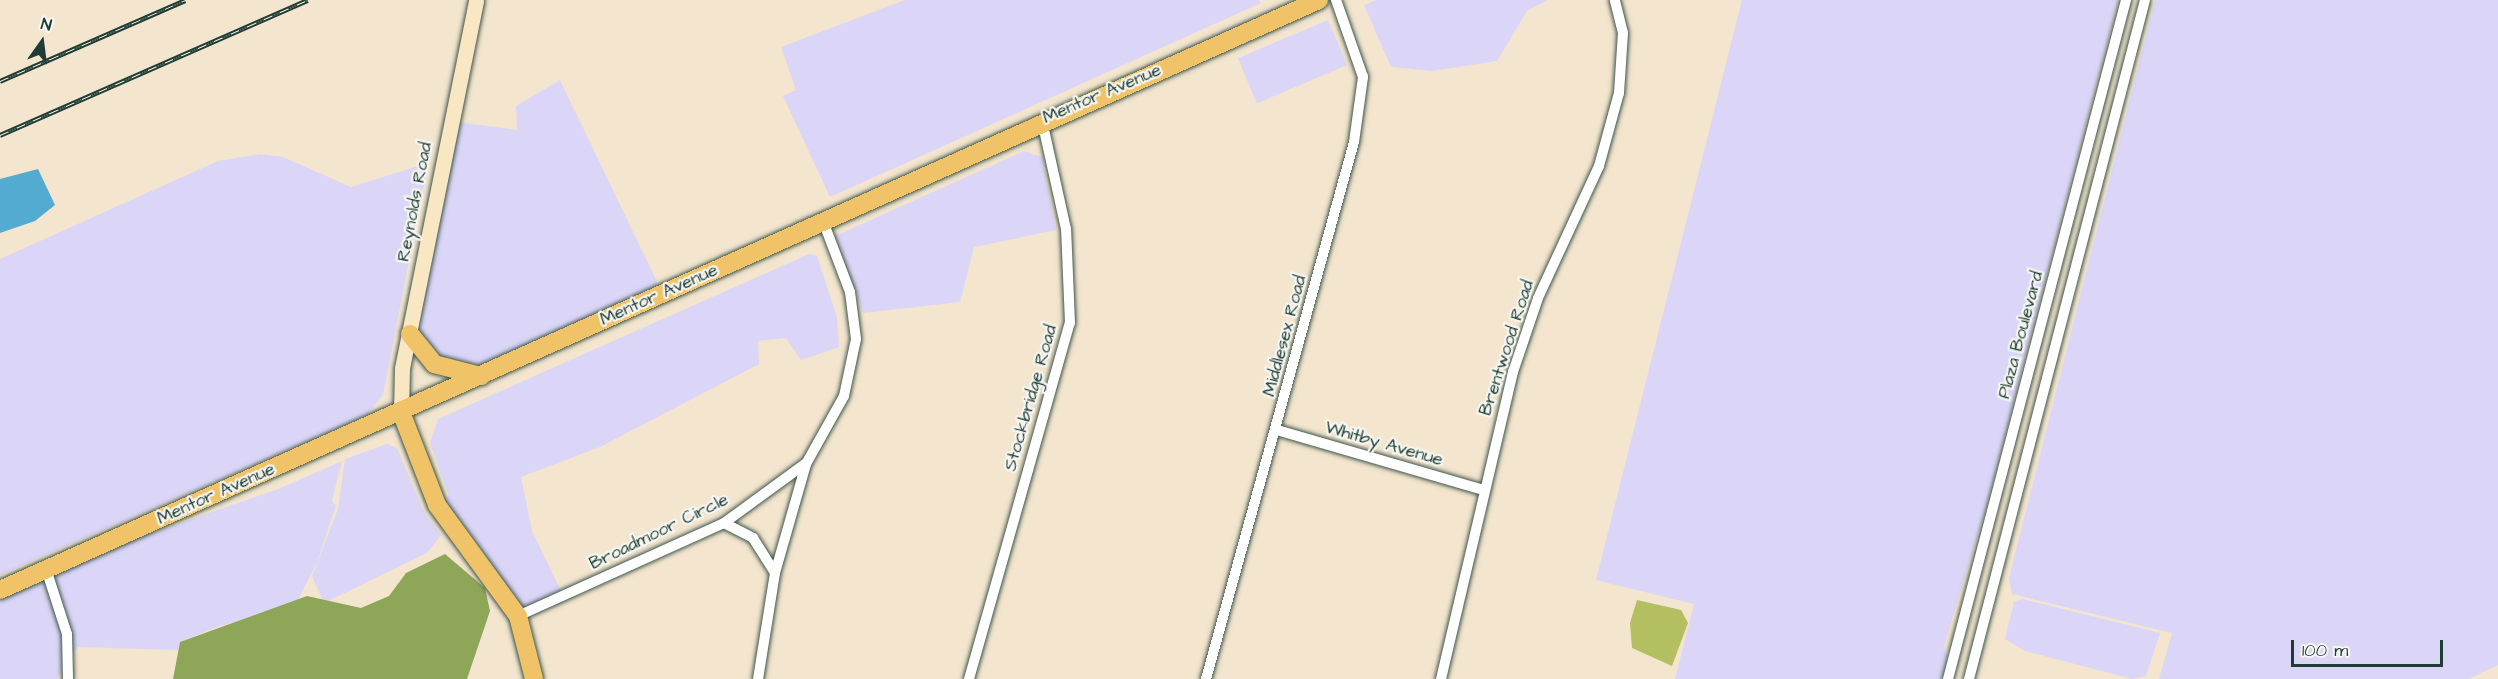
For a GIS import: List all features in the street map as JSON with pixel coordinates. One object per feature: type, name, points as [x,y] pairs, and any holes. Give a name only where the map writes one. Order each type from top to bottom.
[{"type":"main road","name":"Reynolds Road","points":[[401,412],[400,382],[476,0]]},
{"type":"main road","name":"Mentor Avenue","points":[[0,590],[482,376],[1042,120],[1319,0]]},
{"type":"main road","points":[[410,334],[434,364],[482,376]]},
{"type":"main road","points":[[401,412],[437,505],[518,616],[534,679]]},
{"type":"street","name":"Middlesex Road","points":[[1206,679],[1277,430],[1354,142],[1363,77],[1336,0]]},
{"type":"street","name":"Brentwood Road","points":[[1441,679],[1483,490],[1538,298],[1599,166],[1619,93],[1623,33],[1615,0]]},
{"type":"street","name":"Plaza Boulevard","points":[[1948,679],[2126,0]]},
{"type":"street","name":"Plaza Boulevard","points":[[1969,679],[2145,0]]},
{"type":"street","name":"Stockbridge Road","points":[[969,679],[1070,323],[1066,229],[1042,120]]},
{"type":"street","points":[[758,679],[775,573],[806,464],[844,396],[856,339],[850,292],[823,221]]},
{"type":"street","name":"Whitby Avenue","points":[[1277,430],[1483,490]]},
{"type":"street","name":"Broadmoor Circle","points":[[518,616],[724,524],[806,464]]},
{"type":"street","points":[[724,524],[753,538],[775,573]]},
{"type":"street","points":[[45,569],[67,634],[68,679]]},
{"type":"shaded area","points":[[905,0],[1259,0],[1261,3],[830,197],[783,96],[796,90],[781,47]]},
{"type":"shaded area","points":[[1376,0],[1548,0],[1527,11],[1497,61],[1432,71],[1391,67],[1364,5]]},
{"type":"shaded area","points":[[1742,0],[2118,0],[1986,508],[1944,646],[1948,658],[1942,679],[1675,679],[1694,604],[1596,580]]},
{"type":"shaded area","points":[[2155,0],[2498,0],[2498,665],[2469,679],[2159,679],[2172,633],[2012,594],[2009,578]]},
{"type":"shaded area","points":[[1328,20],[1347,65],[1257,103],[1238,58]]},
{"type":"shaded area","points":[[560,80],[660,288],[483,370],[449,364],[425,348],[416,331],[458,122],[517,130],[516,106]]},
{"type":"shaded area","points":[[1024,151],[1042,157],[1056,230],[974,247],[960,302],[863,313],[835,236]]},
{"type":"shaded area","points":[[260,154],[283,157],[351,187],[428,163],[383,395],[367,415],[0,575],[0,259],[218,161]]},
{"type":"shaded area","points":[[809,254],[817,256],[837,317],[839,347],[801,360],[786,338],[758,341],[759,364],[600,447],[521,477],[532,531],[562,593],[519,612],[441,500],[449,496],[430,443],[438,419]]},
{"type":"shaded area","points":[[387,444],[397,448],[424,512],[441,535],[427,553],[324,603],[312,576],[338,509],[345,459]]},
{"type":"shaded area","points":[[342,461],[332,500],[336,506],[317,562],[295,606],[220,626],[180,642],[178,650],[77,647],[57,679],[0,679],[0,596],[91,554],[281,488]]},
{"type":"shaded area","points":[[2023,599],[2160,633],[2146,676],[2132,679],[2025,651],[2005,639],[2014,602]]},
{"type":"green space","points":[[445,554],[485,588],[490,611],[467,679],[173,679],[180,642],[307,596],[361,608],[389,596],[406,573]]},
{"type":"green space","points":[[1637,600],[1681,610],[1688,623],[1672,666],[1632,648],[1630,623]]},
{"type":"water","points":[[38,169],[55,205],[35,221],[0,233],[0,179]]},
{"type":"railway","points":[[0,81],[185,0]]},
{"type":"railway","points":[[0,135],[308,0]]}]
